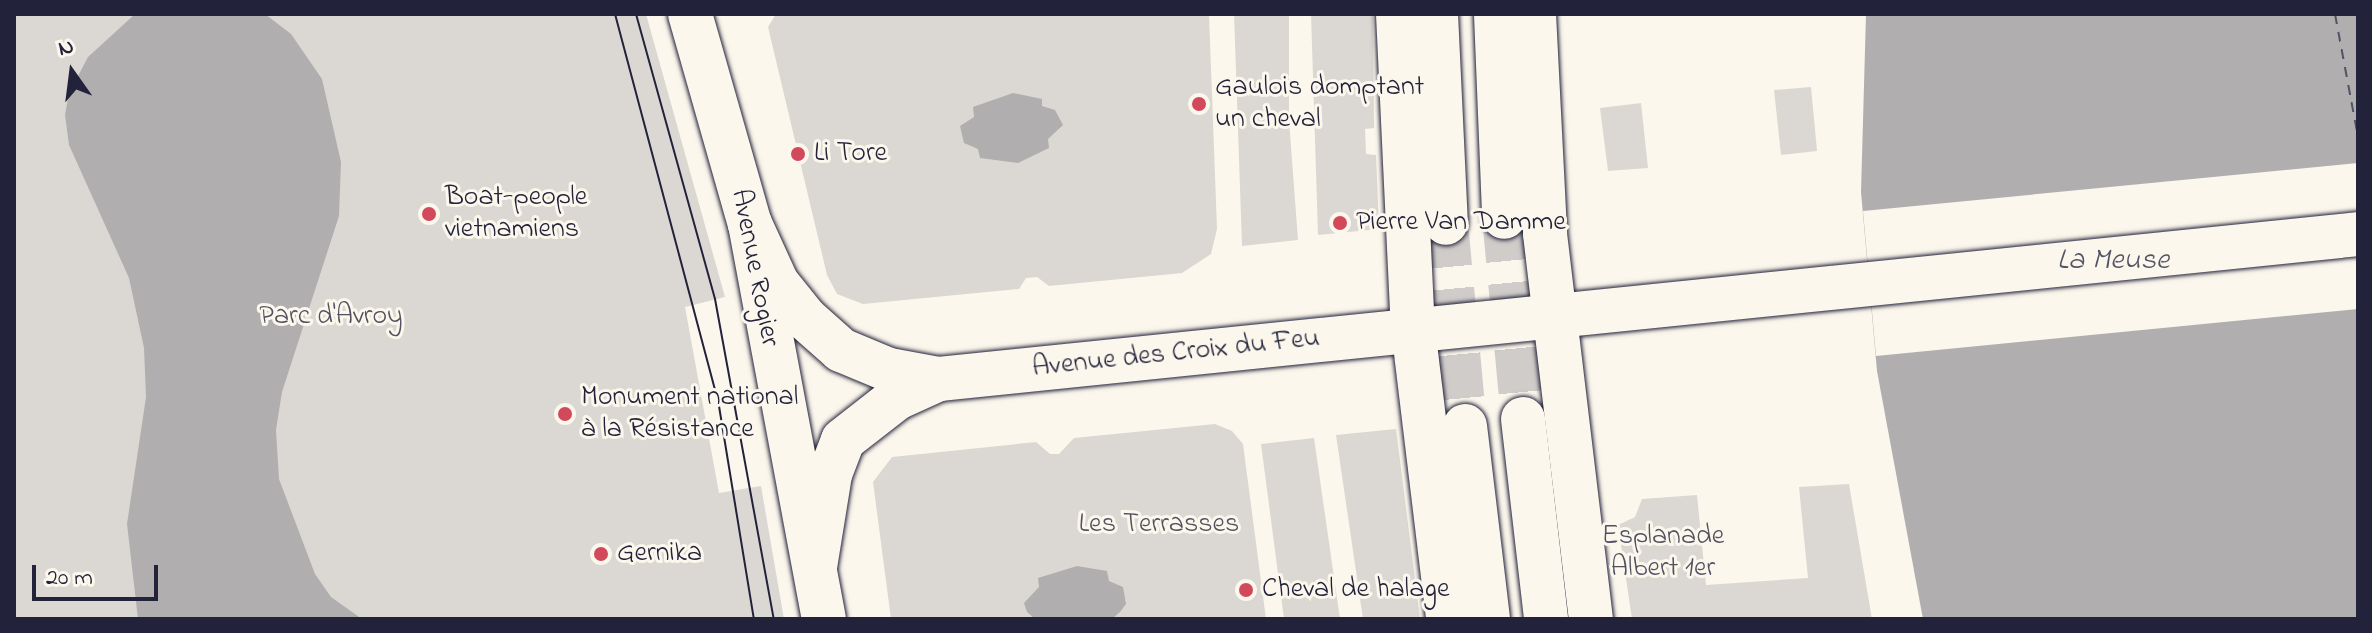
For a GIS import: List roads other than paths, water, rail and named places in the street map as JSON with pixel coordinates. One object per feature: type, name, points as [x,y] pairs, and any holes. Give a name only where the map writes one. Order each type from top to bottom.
[{"type":"main road","name":"Avenue Rogier","points":[[690,14],[750,224],[824,619]]},
{"type":"main road","points":[[1398,14],[1413,328],[1448,619]]},
{"type":"main road","points":[[1436,14],[1446,223]]},
{"type":"main road","points":[[1496,14],[1504,217]]},
{"type":"main road","points":[[1534,14],[1540,176],[1553,312],[1591,619]]},
{"type":"main road","points":[[750,224],[777,283],[805,318],[841,350],[889,370],[939,379]]},
{"type":"main road","points":[[1413,328],[2358,234]]},
{"type":"main road","name":"Avenue des Croix du Feu","points":[[939,379],[1413,328]]},
{"type":"main road","points":[[815,567],[830,474],[843,440],[897,398],[939,379]]},
{"type":"main road","points":[[1523,419],[1546,619]]},
{"type":"main road","points":[[1465,426],[1488,619]]},
{"type":"water","points":[[135,14],[265,14],[291,34],[322,79],[341,162],[339,216],[282,392],[276,430],[279,479],[315,574],[331,597],[362,619],[138,619],[127,524],[146,397],[144,348],[129,278],[69,145],[65,115],[69,93],[88,57]]},
{"type":"water","name":"La Meuse","points":[[1866,14],[2358,14],[2358,619],[1923,619],[1877,371],[1861,192]]},
{"type":"water","points":[[1013,93],[1042,99],[1042,106],[1055,110],[1063,125],[1048,139],[1049,148],[1018,163],[980,158],[978,149],[964,143],[960,126],[974,117],[973,107]]},
{"type":"water","points":[[1077,566],[1107,571],[1109,581],[1123,587],[1126,604],[1120,612],[1112,619],[1035,619],[1027,612],[1024,603],[1039,587],[1038,578]]},
{"type":"tunnel","points":[[1504,217],[1523,419]]},
{"type":"tunnel","points":[[1446,223],[1465,426]]},
{"type":"tram line","points":[[615,14],[718,400],[754,619]]},
{"type":"tram line","points":[[636,14],[715,299],[774,619]]},
{"type":"place","name":"Gaulois domptant un cheval","points":[[1199,104]]},
{"type":"place","name":"Li Tore","points":[[798,154]]},
{"type":"place","name":"Boat-people vietnamiens","points":[[429,214]]},
{"type":"place","name":"Pierre Van Damme","points":[[1340,223]]},
{"type":"place","name":"Monument national à la Résistance","points":[[565,414]]},
{"type":"place","name":"Gernika","points":[[601,554]]},
{"type":"place","name":"Cheval de halage","points":[[1246,590]]},
{"type":"park label","name":"Parc d'Avroy","points":[[331,317]]},
{"type":"park label","name":"Les Terrasses","points":[[1159,525]]},
{"type":"park label","name":"Esplanade Albert 1er","points":[[1663,553]]}]
